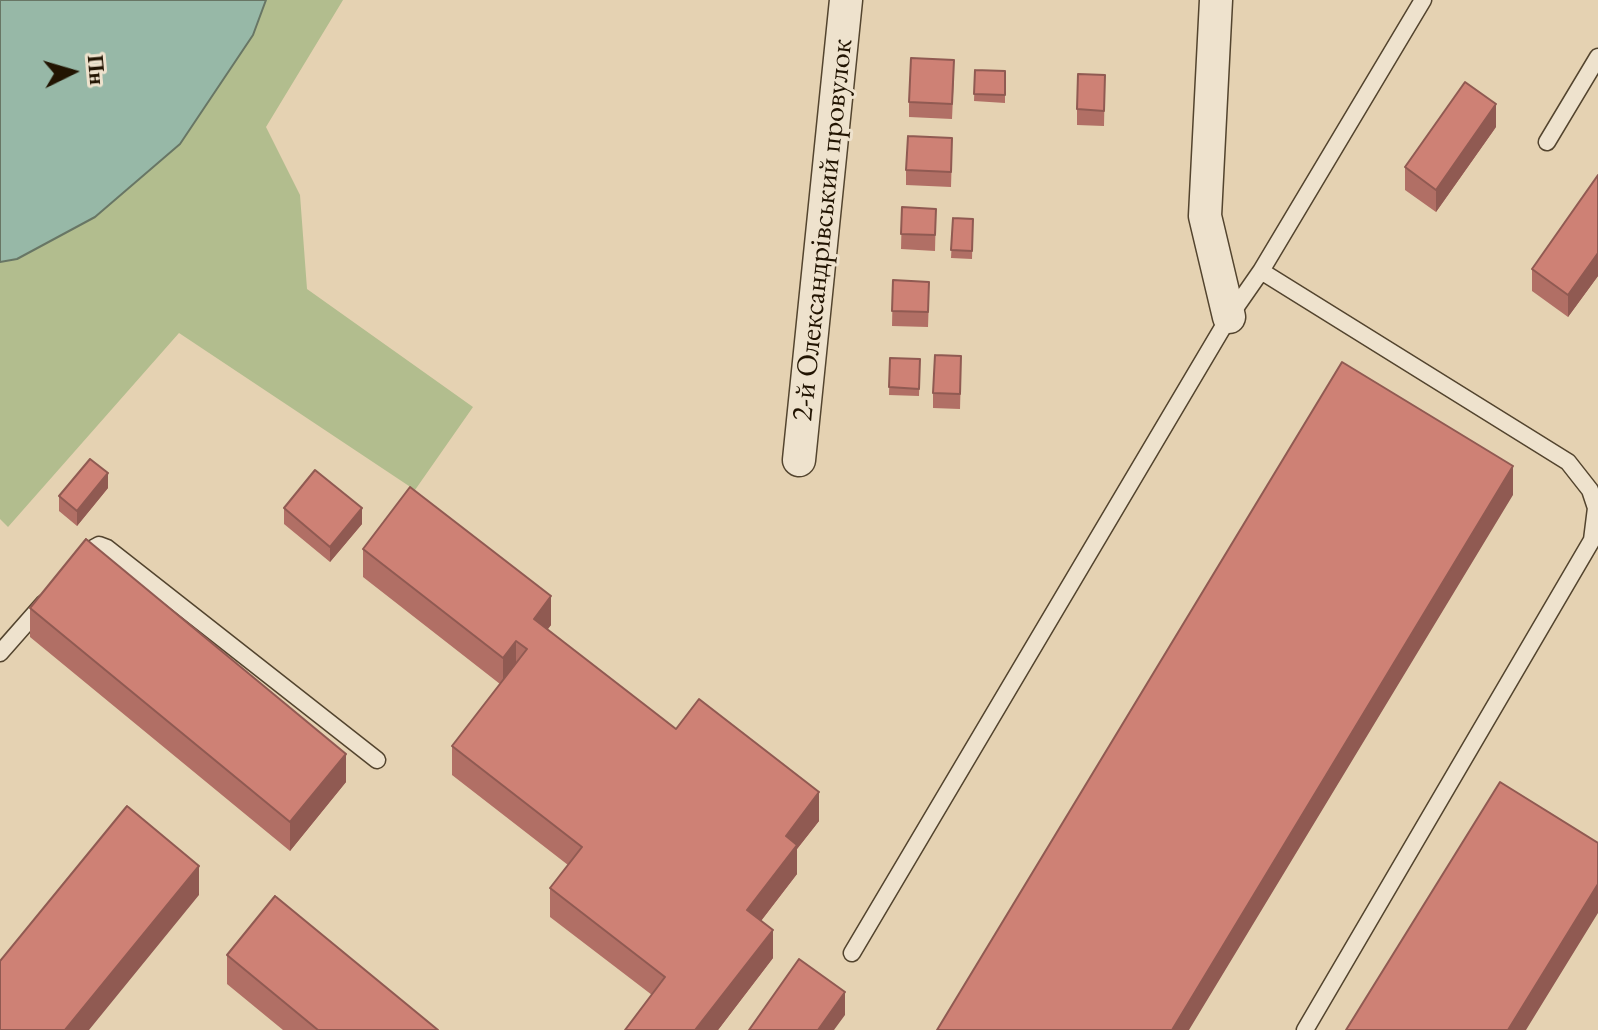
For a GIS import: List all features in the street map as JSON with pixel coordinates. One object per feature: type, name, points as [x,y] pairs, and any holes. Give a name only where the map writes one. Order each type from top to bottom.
[{"type":"street","name":"2-й Олександрівський провулок","points":[[799,460],[846,0]]},
{"type":"street","points":[[1216,0],[1205,216],[1229,317]]},
{"type":"lane","points":[[852,953],[1229,317],[1261,271],[1423,0]]},
{"type":"lane","points":[[1547,142],[1598,57]]},
{"type":"lane","points":[[1261,271],[1568,462],[1590,490],[1596,508],[1592,540],[1305,1030]]},
{"type":"lane","points":[[70,573],[90,550],[99,545],[107,548],[377,760]]},
{"type":"lane","points":[[0,653],[50,595]]},
{"type":"shaded area","points":[[0,0],[266,0],[253,35],[180,144],[95,217],[17,259],[0,262]]},
{"type":"shaded area","points":[[266,0],[343,0],[266,127],[300,195],[307,289],[473,407],[415,490],[179,333],[8,527],[0,519],[0,262],[18,259],[180,144],[253,35]]},
{"type":"building","points":[[911,58],[954,60],[952,104],[909,102]]},
{"type":"building","points":[[975,70],[1005,71],[1005,95],[974,94]]},
{"type":"building","points":[[1078,74],[1105,75],[1104,111],[1077,109]]},
{"type":"building","points":[[1465,82],[1496,104],[1436,190],[1405,167]]},
{"type":"building","points":[[908,136],[952,138],[951,172],[906,170]]},
{"type":"building","points":[[1598,175],[1598,253],[1568,295],[1532,269]]},
{"type":"building","points":[[902,207],[936,209],[935,235],[901,234]]},
{"type":"building","points":[[953,218],[973,219],[972,251],[951,250]]},
{"type":"building","points":[[893,280],[929,282],[928,312],[892,311]]},
{"type":"building","points":[[935,355],[961,356],[960,394],[933,393]]},
{"type":"building","points":[[890,358],[920,359],[919,389],[889,387]]},
{"type":"building","points":[[1342,362],[1513,466],[1172,1030],[937,1030]]},
{"type":"building","points":[[90,459],[108,473],[77,511],[59,496]]},
{"type":"building","points":[[315,470],[362,508],[330,547],[284,508]]},
{"type":"building","points":[[410,487],[551,596],[534,619],[676,729],[699,699],[819,792],[786,836],[797,845],[747,910],[773,930],[695,1030],[625,1030],[665,977],[550,888],[582,847],[452,746],[527,649],[516,641],[503,658],[363,549]]},
{"type":"building","points":[[86,539],[346,754],[290,822],[30,608]]},
{"type":"building","points":[[1500,782],[1598,843],[1598,884],[1508,1030],[1346,1030]]},
{"type":"building","points":[[127,806],[199,866],[65,1030],[0,1030],[0,961]]},
{"type":"building","points":[[275,896],[438,1030],[318,1030],[227,955]]},
{"type":"building","points":[[799,959],[845,992],[818,1030],[749,1030]]}]
